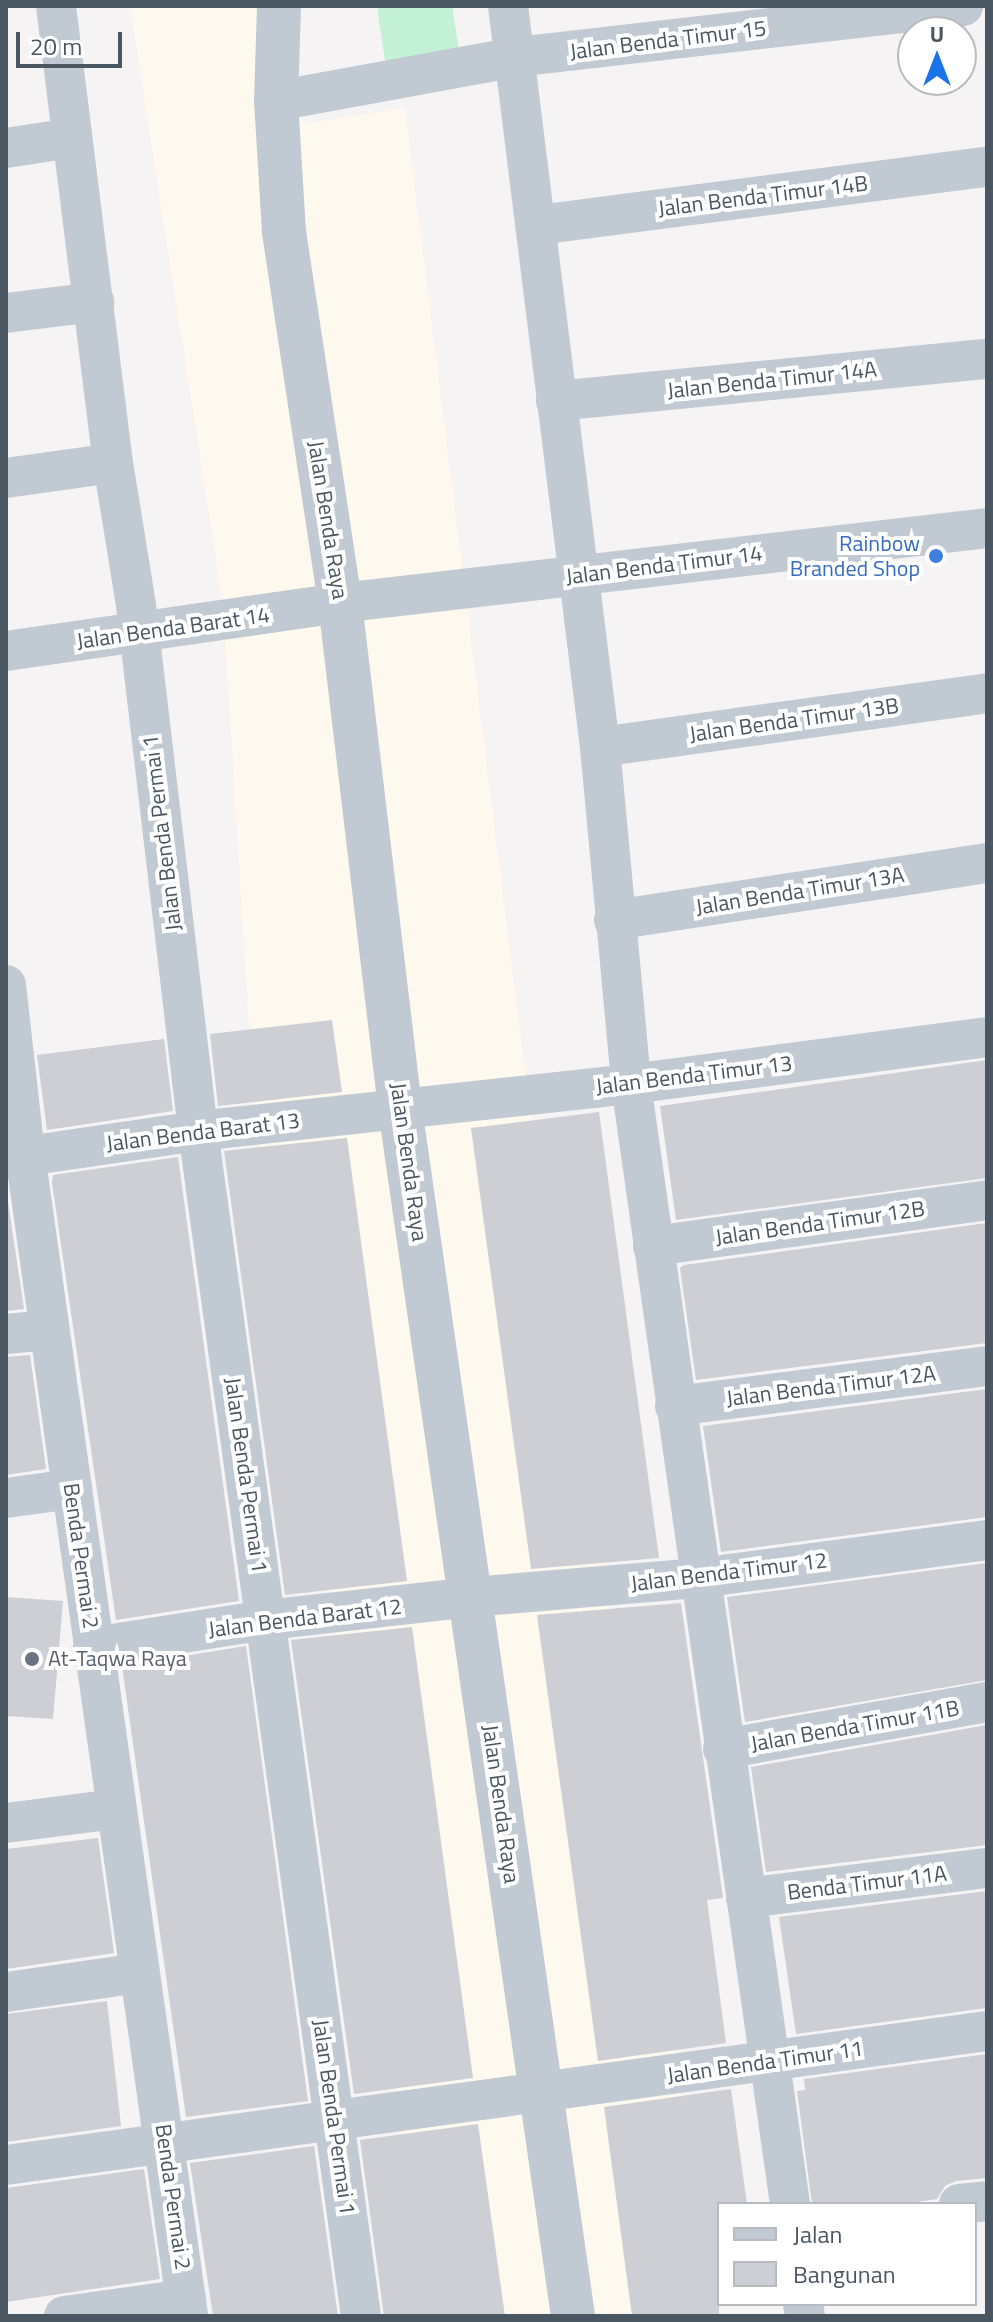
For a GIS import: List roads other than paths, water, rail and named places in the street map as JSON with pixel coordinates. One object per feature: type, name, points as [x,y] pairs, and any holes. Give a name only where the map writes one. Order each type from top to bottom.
[{"type":"street","name":"Jalan Benda Permai 1","points":[[56,6],[113,463],[138,633],[198,1131],[361,2316]]},
{"type":"street","name":"Jalan Benda Raya","points":[[279,6],[276,101],[284,232],[340,603],[400,1108],[573,2316]]},
{"type":"street","points":[[508,6],[538,225],[556,401],[600,747],[631,1084],[790,2202]]},
{"type":"street","name":"Jalan Benda Timur 15","points":[[276,101],[516,57],[963,6]]},
{"type":"street","points":[[6,148],[71,138]]},
{"type":"street","name":"Jalan Benda Timur 14B","points":[[538,225],[987,167]]},
{"type":"street","points":[[6,313],[94,302]]},
{"type":"street","name":"Jalan Benda Timur 14A","points":[[556,401],[987,359]]},
{"type":"street","points":[[6,478],[113,463]]},
{"type":"street","name":"Jalan Benda Timur 14","points":[[340,603],[987,528]]},
{"type":"street","name":"Jalan Benda Barat 14","points":[[6,651],[340,603]]},
{"type":"street","name":"Jalan Benda Timur 13B","points":[[600,747],[987,693]]},
{"type":"street","name":"Jalan Benda Timur 13A","points":[[614,920],[987,863]]},
{"type":"street","name":"Benda Permai 2","points":[[6,991],[15,1156],[49,1330],[187,2307]]},
{"type":"street","name":"Jalan Benda Timur 13","points":[[400,1108],[631,1084],[987,1037]]},
{"type":"street","name":"Jalan Benda Barat 13","points":[[15,1156],[400,1108]]},
{"type":"street","name":"Jalan Benda Timur 12B","points":[[653,1246],[987,1200]]},
{"type":"street","points":[[6,1334],[49,1330]]},
{"type":"street","name":"Jalan Benda Timur 12A","points":[[675,1406],[987,1366]]},
{"type":"street","points":[[6,1498],[72,1489]]},
{"type":"street","name":"Jalan Benda Timur 12","points":[[471,1597],[699,1578],[987,1540]]},
{"type":"street","name":"Jalan Benda Barat 12","points":[[93,1647],[266,1620],[471,1597]]},
{"type":"street","name":"Jalan Benda Timur 11B","points":[[723,1749],[987,1702]]},
{"type":"street","points":[[6,1823],[116,1809]]},
{"type":"street","name":"Benda Timur 11A","points":[[746,1898],[987,1868]]},
{"type":"street","points":[[6,1992],[140,1973]]},
{"type":"street","name":"Jalan Benda Timur 11","points":[[6,2165],[987,2031]]},
{"type":"street","points":[[64,2316],[187,2307]]},
{"type":"place","name":"Rainbow Branded Shop","points":[[936,556]]},
{"type":"place","name":"At-Taqwa Raya","points":[[32,1659]]}]
